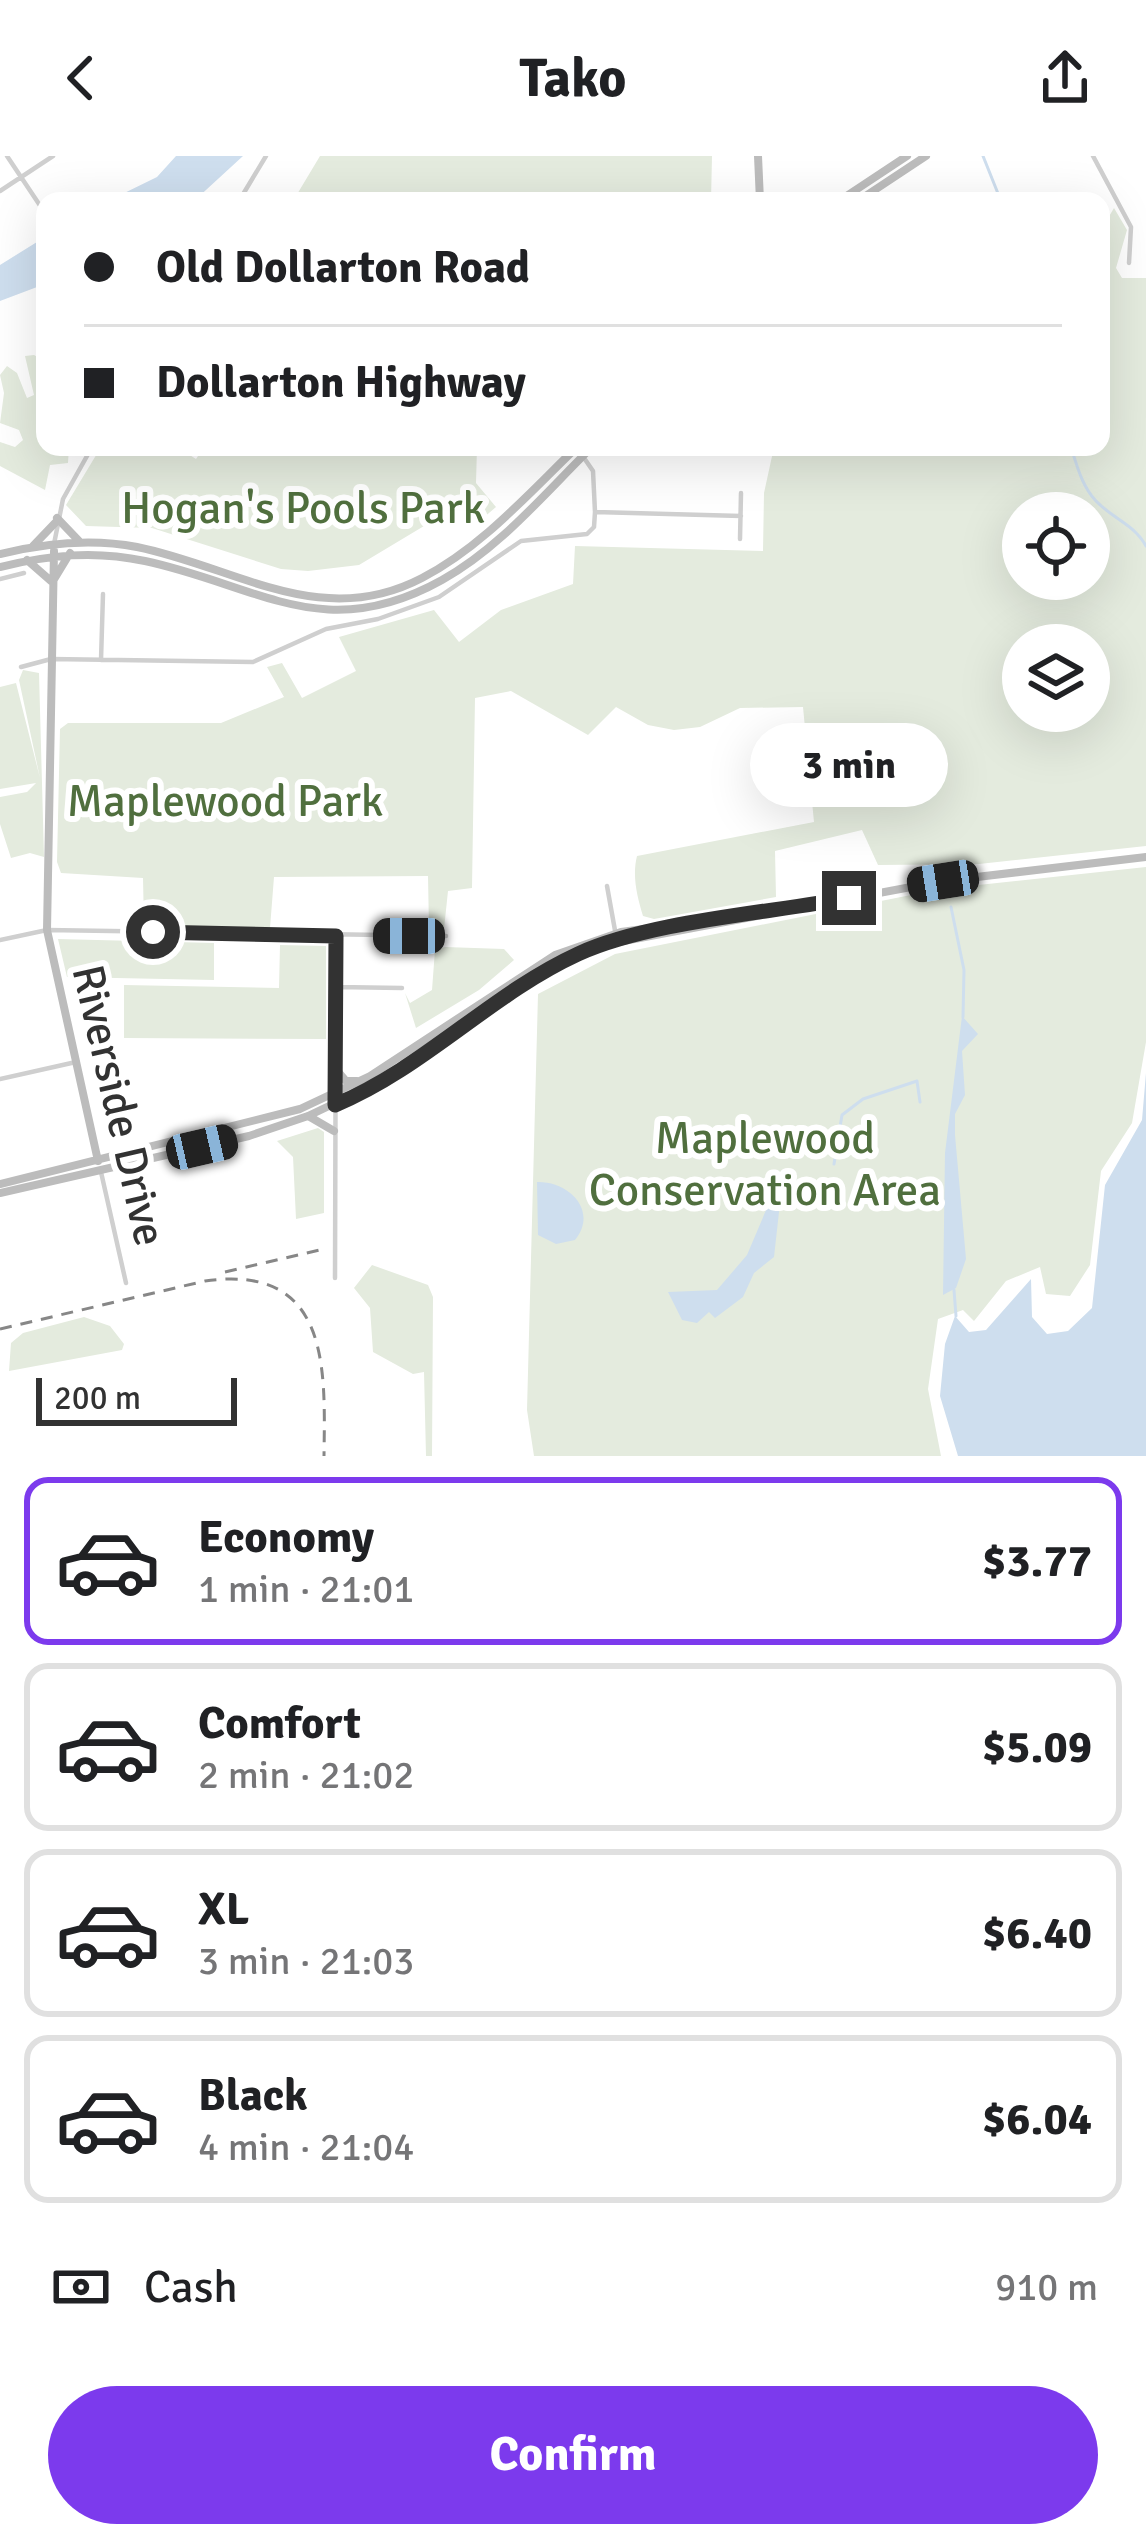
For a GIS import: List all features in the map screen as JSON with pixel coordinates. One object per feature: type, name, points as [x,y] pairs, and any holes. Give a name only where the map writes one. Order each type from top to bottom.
[{"type":"main road","points":[[758,156],[760,192]]},
{"type":"main road","points":[[853,192],[907,156]]},
{"type":"main road","points":[[872,192],[926,156]]},
{"type":"main road","points":[[0,566],[80,542],[159,552],[305,598],[378,594],[419,580],[478,541],[570,456]]},
{"type":"main road","points":[[0,554],[33,546],[162,565],[291,608],[346,612],[378,607],[417,593],[475,559],[571,456]]},
{"type":"main road","points":[[33,546],[56,520],[80,542]]},
{"type":"main road","name":"Riverside Drive","points":[[54,549],[47,930],[99,1165]]},
{"type":"main road","points":[[27,560],[52,582],[70,554]]},
{"type":"main road","points":[[0,1189],[252,1124],[335,1093],[573,947],[943,881],[1146,856]]},
{"type":"main road","points":[[99,1165],[249,1136],[308,1117],[390,1077],[573,956],[616,937]]},
{"type":"main road","points":[[335,1068],[350,1083],[364,1079]]},
{"type":"main road","points":[[308,1117],[334,1131]]},
{"type":"street","points":[[8,156],[36,199]]},
{"type":"street","points":[[0,191],[52,156]]},
{"type":"street","points":[[244,192],[266,156]]},
{"type":"street","points":[[1093,156],[1131,227],[1129,263]]},
{"type":"street","name":"Riverside Drive","points":[[54,549],[56,520],[88,456]]},
{"type":"street","points":[[20,668],[51,659],[253,662],[326,629],[378,619],[439,597],[520,541],[587,534],[594,527],[593,471],[582,456]]},
{"type":"street","points":[[740,539],[741,493]]},
{"type":"street","points":[[595,512],[741,516]]},
{"type":"street","points":[[0,579],[24,574]]},
{"type":"street","points":[[101,661],[103,594]]},
{"type":"street","points":[[607,886],[616,937]]},
{"type":"street","points":[[0,940],[47,930],[446,936]]},
{"type":"street","points":[[335,1278],[336,936]]},
{"type":"street","points":[[336,987],[402,988]]},
{"type":"street","points":[[0,1079],[76,1062]]},
{"type":"street","name":"Riverside Drive","points":[[99,1165],[126,1283]]},
{"type":"green space","points":[[320,156],[712,156],[711,192],[298,192]]},
{"type":"green space","name":"Maplewood Park","points":[[1114,208],[1127,230],[1116,268],[1122,278],[1146,278],[1146,846],[979,864],[878,865],[862,830],[775,851],[776,897],[654,919],[643,916],[635,878],[637,856],[814,822],[803,707],[740,708],[700,727],[674,730],[648,725],[616,707],[588,735],[511,691],[475,698],[472,888],[448,891],[444,929],[429,929],[428,876],[274,877],[270,928],[144,926],[143,878],[61,873],[57,862],[60,729],[68,723],[221,723],[284,697],[267,667],[282,663],[302,698],[356,671],[339,637],[434,610],[459,642],[501,610],[573,584],[575,546],[763,551],[764,493],[772,456],[1110,456],[1110,215]]},
{"type":"green space","points":[[25,356],[36,356],[36,456],[68,456],[68,463],[50,465],[45,490],[0,466],[0,442],[15,447],[23,440],[19,430],[0,423],[4,393],[0,375],[7,366],[17,373],[27,398],[34,395]]},
{"type":"green space","name":"Hogan's Pools Park","points":[[96,456],[477,456],[476,483],[496,507],[475,525],[434,520],[359,565],[308,571],[281,569],[152,528],[86,526],[66,505]]},
{"type":"green space","points":[[23,670],[39,673],[44,857],[30,853],[11,858],[0,824],[0,797],[27,792],[36,783],[0,789],[0,687],[16,683],[40,778],[19,680]]},
{"type":"green space","name":"Maplewood Conservation Area","points":[[1146,867],[1146,1042],[1132,1123],[1101,1171],[1090,1265],[1070,1296],[1046,1294],[1040,1267],[1006,1281],[974,1321],[963,1310],[938,1319],[928,1389],[941,1456],[534,1456],[527,1410],[538,994],[615,954],[941,889]]},
{"type":"green space","points":[[58,939],[214,943],[214,980],[67,977]]},
{"type":"green space","points":[[280,945],[326,946],[326,1039],[124,1038],[124,985],[279,988]]},
{"type":"green space","points":[[504,949],[514,960],[479,990],[416,1028],[405,993],[410,1003],[432,990],[435,950]]},
{"type":"green space","points":[[318,1128],[324,1132],[324,1213],[296,1219],[293,1157],[277,1141]]},
{"type":"green space","points":[[372,1265],[428,1285],[433,1297],[432,1456],[426,1456],[424,1372],[413,1374],[373,1352],[370,1308],[354,1288]]},
{"type":"green space","points":[[84,1317],[110,1326],[124,1344],[122,1350],[9,1371],[11,1343],[23,1333]]},
{"type":"water","points":[[176,156],[243,156],[204,192],[126,192],[157,177]]},
{"type":"water","points":[[36,243],[36,287],[0,301],[0,265]]},
{"type":"water","points":[[962,1016],[978,1034],[962,1051],[965,1095],[955,1114],[966,1259],[956,1288],[943,1295],[945,1153]]},
{"type":"water","points":[[1146,1073],[1146,1456],[958,1456],[940,1396],[945,1344],[955,1316],[969,1332],[986,1330],[1031,1279],[1032,1317],[1047,1334],[1068,1331],[1092,1308],[1105,1185],[1142,1120]]},
{"type":"water","points":[[537,1182],[559,1186],[577,1199],[584,1218],[575,1240],[556,1244],[538,1235]]},
{"type":"water","points":[[772,1196],[780,1203],[774,1257],[754,1273],[743,1297],[715,1318],[709,1312],[697,1323],[682,1320],[668,1292],[717,1290],[747,1255]]},
{"type":"waterway","points":[[983,156],[997,192]]},
{"type":"waterway","points":[[1074,456],[1091,495],[1146,546]]},
{"type":"waterway","points":[[951,907],[964,970],[963,1017]]},
{"type":"waterway","points":[[834,1164],[842,1115],[863,1099],[917,1081],[920,1102]]},
{"type":"waterway","points":[[954,1290],[956,1316]]},
{"type":"railway","points":[[225,1272],[324,1249]]},
{"type":"railway","points":[[0,1329],[205,1281],[246,1280],[277,1289],[298,1306],[320,1358],[324,1456]]},
{"type":"route","points":[[153,932],[336,936],[335,1105],[390,1077],[573,956],[597,946],[849,898]]}]
